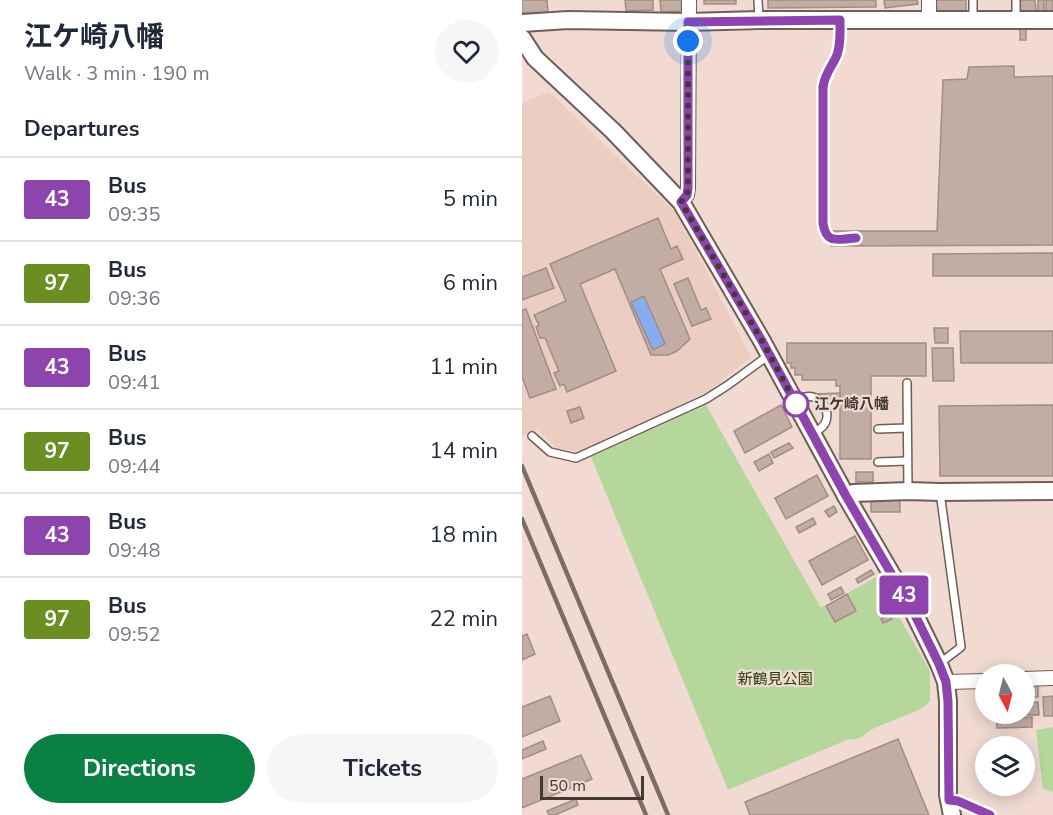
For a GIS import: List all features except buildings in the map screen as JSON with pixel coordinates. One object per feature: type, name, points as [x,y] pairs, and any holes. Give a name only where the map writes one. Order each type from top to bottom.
[{"type":"street","points":[[681,202],[687,195],[688,188],[688,0]]},
{"type":"street","points":[[929,0],[929,20]]},
{"type":"street","points":[[522,23],[568,20],[688,22],[1053,20]]},
{"type":"street","points":[[522,38],[535,58],[613,131],[681,202],[913,611],[946,682],[950,808]]},
{"type":"street","points":[[846,496],[852,493],[908,491],[1053,491]]},
{"type":"street","points":[[1035,679],[1053,678]]},
{"type":"street","points":[[946,682],[975,681]]},
{"type":"lane","points":[[758,0],[759,20]]},
{"type":"lane","points":[[973,0],[973,20]]},
{"type":"lane","points":[[1016,0],[1016,20]]},
{"type":"lane","points":[[840,20],[837,55],[824,78],[823,87],[826,114],[824,232],[831,239],[856,238]]},
{"type":"lane","points":[[532,436],[550,452],[576,458],[706,399],[769,355]]},
{"type":"lane","points":[[907,383],[908,491]]},
{"type":"lane","points":[[794,400],[801,397],[813,397],[823,402],[827,411],[826,419],[823,427],[812,433]]},
{"type":"lane","points":[[878,429],[907,428]]},
{"type":"lane","points":[[878,462],[907,461]]},
{"type":"lane","points":[[939,664],[961,647],[940,492]]},
{"type":"lane","points":[[950,808],[958,801],[990,815]]},
{"type":"shaded area","points":[[549,92],[676,213],[751,357],[709,391],[580,452],[556,449],[538,429],[522,436],[522,103]]},
{"type":"green space","name":"新鶴見公園","points":[[706,405],[821,608],[876,577],[930,671],[930,701],[921,709],[870,730],[862,737],[849,739],[728,790],[591,457]]},
{"type":"green space","points":[[1053,727],[1053,792],[1043,789],[1036,730]]},
{"type":"water","points":[[644,296],[665,344],[653,350],[631,302]]},
{"type":"railway","points":[[522,466],[668,815]]},
{"type":"railway","points":[[522,519],[646,815]]},
{"type":"bus line","name":"43","points":[[856,238],[831,239],[824,232],[823,223],[823,87],[824,78],[837,55],[840,20],[688,22],[688,188],[687,195],[681,202],[762,341],[846,496],[913,611],[939,664],[946,682],[948,701],[949,800],[958,801],[990,815]]},
{"type":"place","name":"江ケ崎八幡","points":[[796,404]]},
{"type":"route","points":[[688,41],[688,188],[687,195],[681,202],[796,404]]}]
